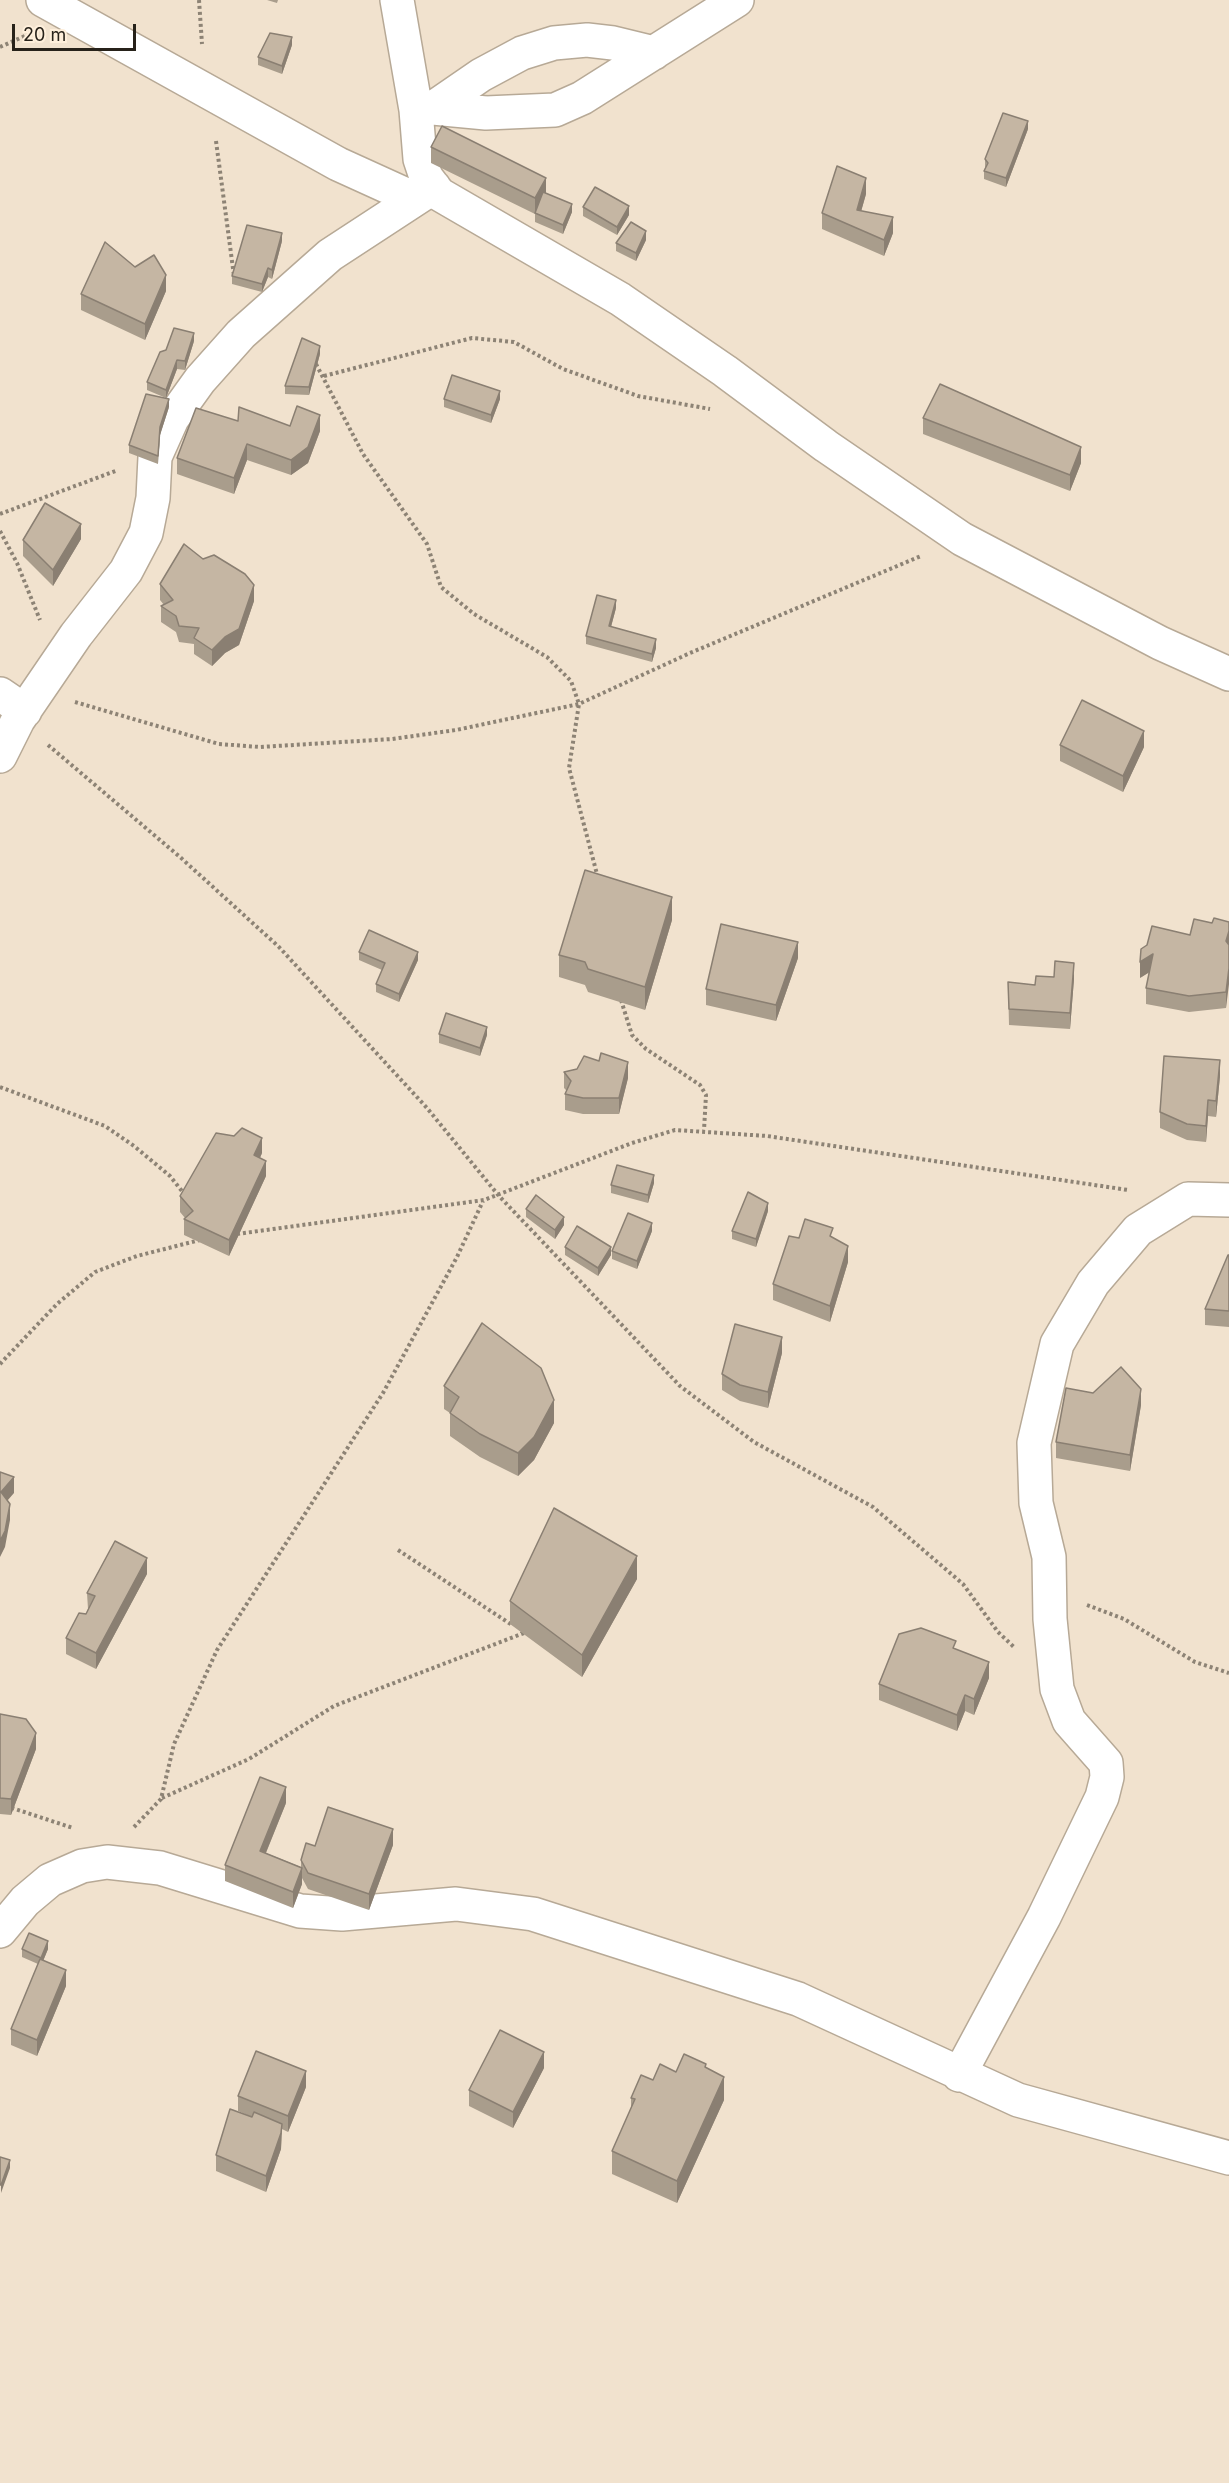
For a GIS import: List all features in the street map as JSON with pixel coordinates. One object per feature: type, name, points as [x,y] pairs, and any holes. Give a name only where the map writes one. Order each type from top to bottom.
[{"type":"street","points":[[43,0],[338,164],[425,193],[439,194],[620,299],[725,371],[826,446],[962,539],[1160,643],[1229,674]]},
{"type":"street","points":[[397,0],[425,109],[420,159],[426,177],[425,193]]},
{"type":"street","points":[[425,109],[486,113],[555,110],[582,98],[737,0]]},
{"type":"street","points":[[425,109],[522,52],[554,43],[587,40],[614,42],[654,54]]},
{"type":"street","points":[[0,756],[26,697],[126,571],[146,533],[153,498],[155,457],[172,419],[200,380],[241,334],[330,255],[425,193]]},
{"type":"street","points":[[959,2075],[1044,1917],[1102,1797],[1107,1777],[1106,1763],[1069,1721],[1057,1689],[1049,1557],[1036,1503],[1034,1443],[1057,1344],[1093,1283],[1138,1230],[1188,1199],[1229,1200]]},
{"type":"street","points":[[0,1931],[25,1900],[50,1880],[82,1866],[107,1862],[160,1868],[300,1911],[342,1914],[456,1904],[533,1914],[798,1999],[959,2075],[1018,2100],[1229,2158]]},
{"type":"path","points":[[208,92],[241,334]]},
{"type":"path","points":[[324,376],[472,338],[514,342],[563,369],[638,396],[715,410]]},
{"type":"path","points":[[312,358],[324,376],[363,454],[427,544],[441,587],[474,614],[547,657],[571,681],[579,704],[569,768],[599,880]]},
{"type":"path","points":[[0,514],[155,457]]},
{"type":"path","points":[[0,531],[36,607],[26,697]]},
{"type":"path","points":[[26,697],[80,703],[219,744],[260,747],[392,739],[456,730],[579,704],[700,648],[962,539]]},
{"type":"path","points":[[26,697],[180,856],[279,947],[427,1108],[500,1196],[680,1386],[754,1442],[873,1507],[963,1584],[998,1632],[1057,1689]]},
{"type":"path","points":[[620,994],[632,1035],[646,1048],[700,1085],[705,1095],[704,1130]]},
{"type":"path","points":[[0,1087],[105,1126],[170,1176],[190,1202]]},
{"type":"path","points":[[227,1235],[484,1200],[500,1196],[632,1143],[675,1130],[704,1130],[884,1152],[1129,1190]]},
{"type":"path","points":[[161,1799],[174,1744],[217,1650],[383,1393],[457,1257],[484,1200]]},
{"type":"path","points":[[0,1364],[57,1304],[95,1272],[137,1256],[205,1239]]},
{"type":"path","points":[[107,1862],[115,1847],[161,1799],[249,1759],[334,1706],[524,1633],[398,1550]]},
{"type":"path","points":[[1050,1592],[1124,1619],[1195,1662],[1229,1673]]},
{"type":"path","points":[[0,1804],[78,1830]]},
{"type":"building","points":[[270,33],[292,37],[282,66],[258,57]]},
{"type":"building","points":[[1003,113],[1028,121],[1006,178],[984,171],[988,163],[985,159]]},
{"type":"building","points":[[442,126],[546,178],[535,198],[431,147]]},
{"type":"building","points":[[837,166],[866,178],[857,210],[893,217],[884,240],[822,213]]},
{"type":"building","points":[[595,187],[629,206],[617,227],[583,207]]},
{"type":"building","points":[[543,192],[572,204],[563,225],[535,213]]},
{"type":"building","points":[[631,222],[646,231],[636,253],[616,243]]},
{"type":"building","points":[[247,225],[282,233],[272,270],[268,268],[262,284],[232,276]]},
{"type":"building","points":[[105,242],[135,267],[154,255],[166,275],[145,324],[81,294]]},
{"type":"building","points":[[174,328],[194,333],[185,361],[177,360],[166,390],[147,382],[160,352],[166,350]]},
{"type":"building","points":[[302,338],[320,346],[309,387],[285,386]]},
{"type":"building","points":[[452,375],[500,391],[491,415],[444,399]]},
{"type":"building","points":[[940,384],[1081,447],[1070,475],[923,418]]},
{"type":"building","points":[[146,394],[169,399],[160,427],[158,456],[129,445]]},
{"type":"building","points":[[297,406],[320,415],[308,447],[291,460],[247,444],[234,478],[177,458],[196,408],[238,421],[239,407],[290,426]]},
{"type":"building","points":[[45,503],[81,524],[53,570],[23,540]]},
{"type":"building","points":[[184,544],[203,559],[214,555],[245,574],[254,585],[239,629],[225,637],[212,650],[194,638],[199,628],[179,626],[176,616],[161,606],[173,600],[160,584]]},
{"type":"building","points":[[597,595],[616,600],[609,626],[656,639],[652,654],[586,636]]},
{"type":"building","points":[[1082,700],[1144,731],[1123,776],[1060,745]]},
{"type":"building","points":[[585,870],[672,897],[645,987],[588,969],[585,962],[559,955]]},
{"type":"building","points":[[1214,918],[1229,922],[1226,941],[1229,945],[1229,968],[1226,992],[1189,996],[1146,988],[1153,954],[1140,962],[1141,949],[1147,945],[1152,926],[1190,935],[1194,919],[1212,923]]},
{"type":"building","points":[[721,924],[798,942],[776,1005],[706,989]]},
{"type":"building","points":[[369,930],[418,952],[399,994],[376,984],[385,963],[359,952]]},
{"type":"building","points":[[1055,961],[1074,963],[1070,1013],[1009,1009],[1008,982],[1035,985],[1036,976],[1054,977]]},
{"type":"building","points":[[446,1013],[487,1027],[480,1048],[439,1034]]},
{"type":"building","points":[[601,1053],[628,1062],[619,1098],[583,1098],[565,1094],[571,1081],[564,1072],[577,1069],[584,1056],[599,1061]]},
{"type":"building","points":[[1164,1056],[1220,1060],[1216,1101],[1208,1100],[1206,1126],[1187,1124],[1160,1112]]},
{"type":"building","points":[[242,1128],[262,1138],[254,1155],[266,1161],[229,1240],[184,1219],[193,1211],[180,1196],[216,1133],[234,1136]]},
{"type":"building","points":[[617,1165],[654,1175],[648,1195],[611,1185]]},
{"type":"building","points":[[748,1192],[768,1203],[756,1239],[732,1231]]},
{"type":"building","points":[[536,1195],[564,1217],[555,1230],[526,1209]]},
{"type":"building","points":[[628,1213],[652,1223],[637,1261],[612,1251]]},
{"type":"building","points":[[805,1219],[833,1228],[830,1236],[848,1246],[830,1306],[773,1284],[789,1236],[799,1238]]},
{"type":"building","points":[[577,1226],[611,1247],[598,1268],[565,1247]]},
{"type":"building","points":[[1228,1255],[1229,1311],[1205,1309]]},
{"type":"building","points":[[482,1323],[541,1368],[554,1400],[534,1437],[518,1453],[480,1434],[450,1413],[459,1397],[444,1386]]},
{"type":"building","points":[[735,1324],[782,1337],[768,1392],[740,1385],[722,1374]]},
{"type":"building","points":[[1121,1367],[1141,1389],[1130,1455],[1056,1442],[1066,1388],[1093,1393]]},
{"type":"building","points":[[0,1472],[14,1477],[1,1492],[10,1504],[5,1531],[0,1541]]},
{"type":"building","points":[[554,1508],[637,1556],[582,1655],[510,1601]]},
{"type":"building","points":[[115,1541],[147,1558],[96,1653],[66,1638],[79,1613],[86,1614],[95,1596],[87,1593]]},
{"type":"building","points":[[921,1628],[956,1641],[953,1648],[989,1662],[974,1699],[965,1695],[957,1715],[879,1684],[899,1634]]},
{"type":"building","points":[[0,1714],[26,1719],[36,1733],[11,1799],[0,1798]]},
{"type":"building","points":[[260,1777],[286,1787],[260,1851],[302,1868],[293,1892],[225,1865]]},
{"type":"building","points":[[328,1807],[393,1829],[369,1894],[308,1873],[301,1860],[306,1843],[315,1846]]},
{"type":"building","points":[[29,1933],[48,1941],[41,1958],[22,1949]]},
{"type":"building","points":[[40,1959],[66,1970],[37,2040],[11,2029]]},
{"type":"building","points":[[500,2030],[544,2052],[513,2112],[469,2090]]},
{"type":"building","points":[[256,2051],[306,2071],[288,2116],[238,2096]]},
{"type":"building","points":[[684,2054],[706,2064],[705,2067],[724,2077],[677,2181],[612,2151],[635,2099],[631,2098],[641,2075],[653,2080],[660,2064],[676,2072]]},
{"type":"building","points":[[230,2109],[252,2117],[254,2112],[282,2124],[266,2176],[216,2155]]},
{"type":"building","points":[[0,2157],[10,2160],[1,2185],[0,2185]]}]
